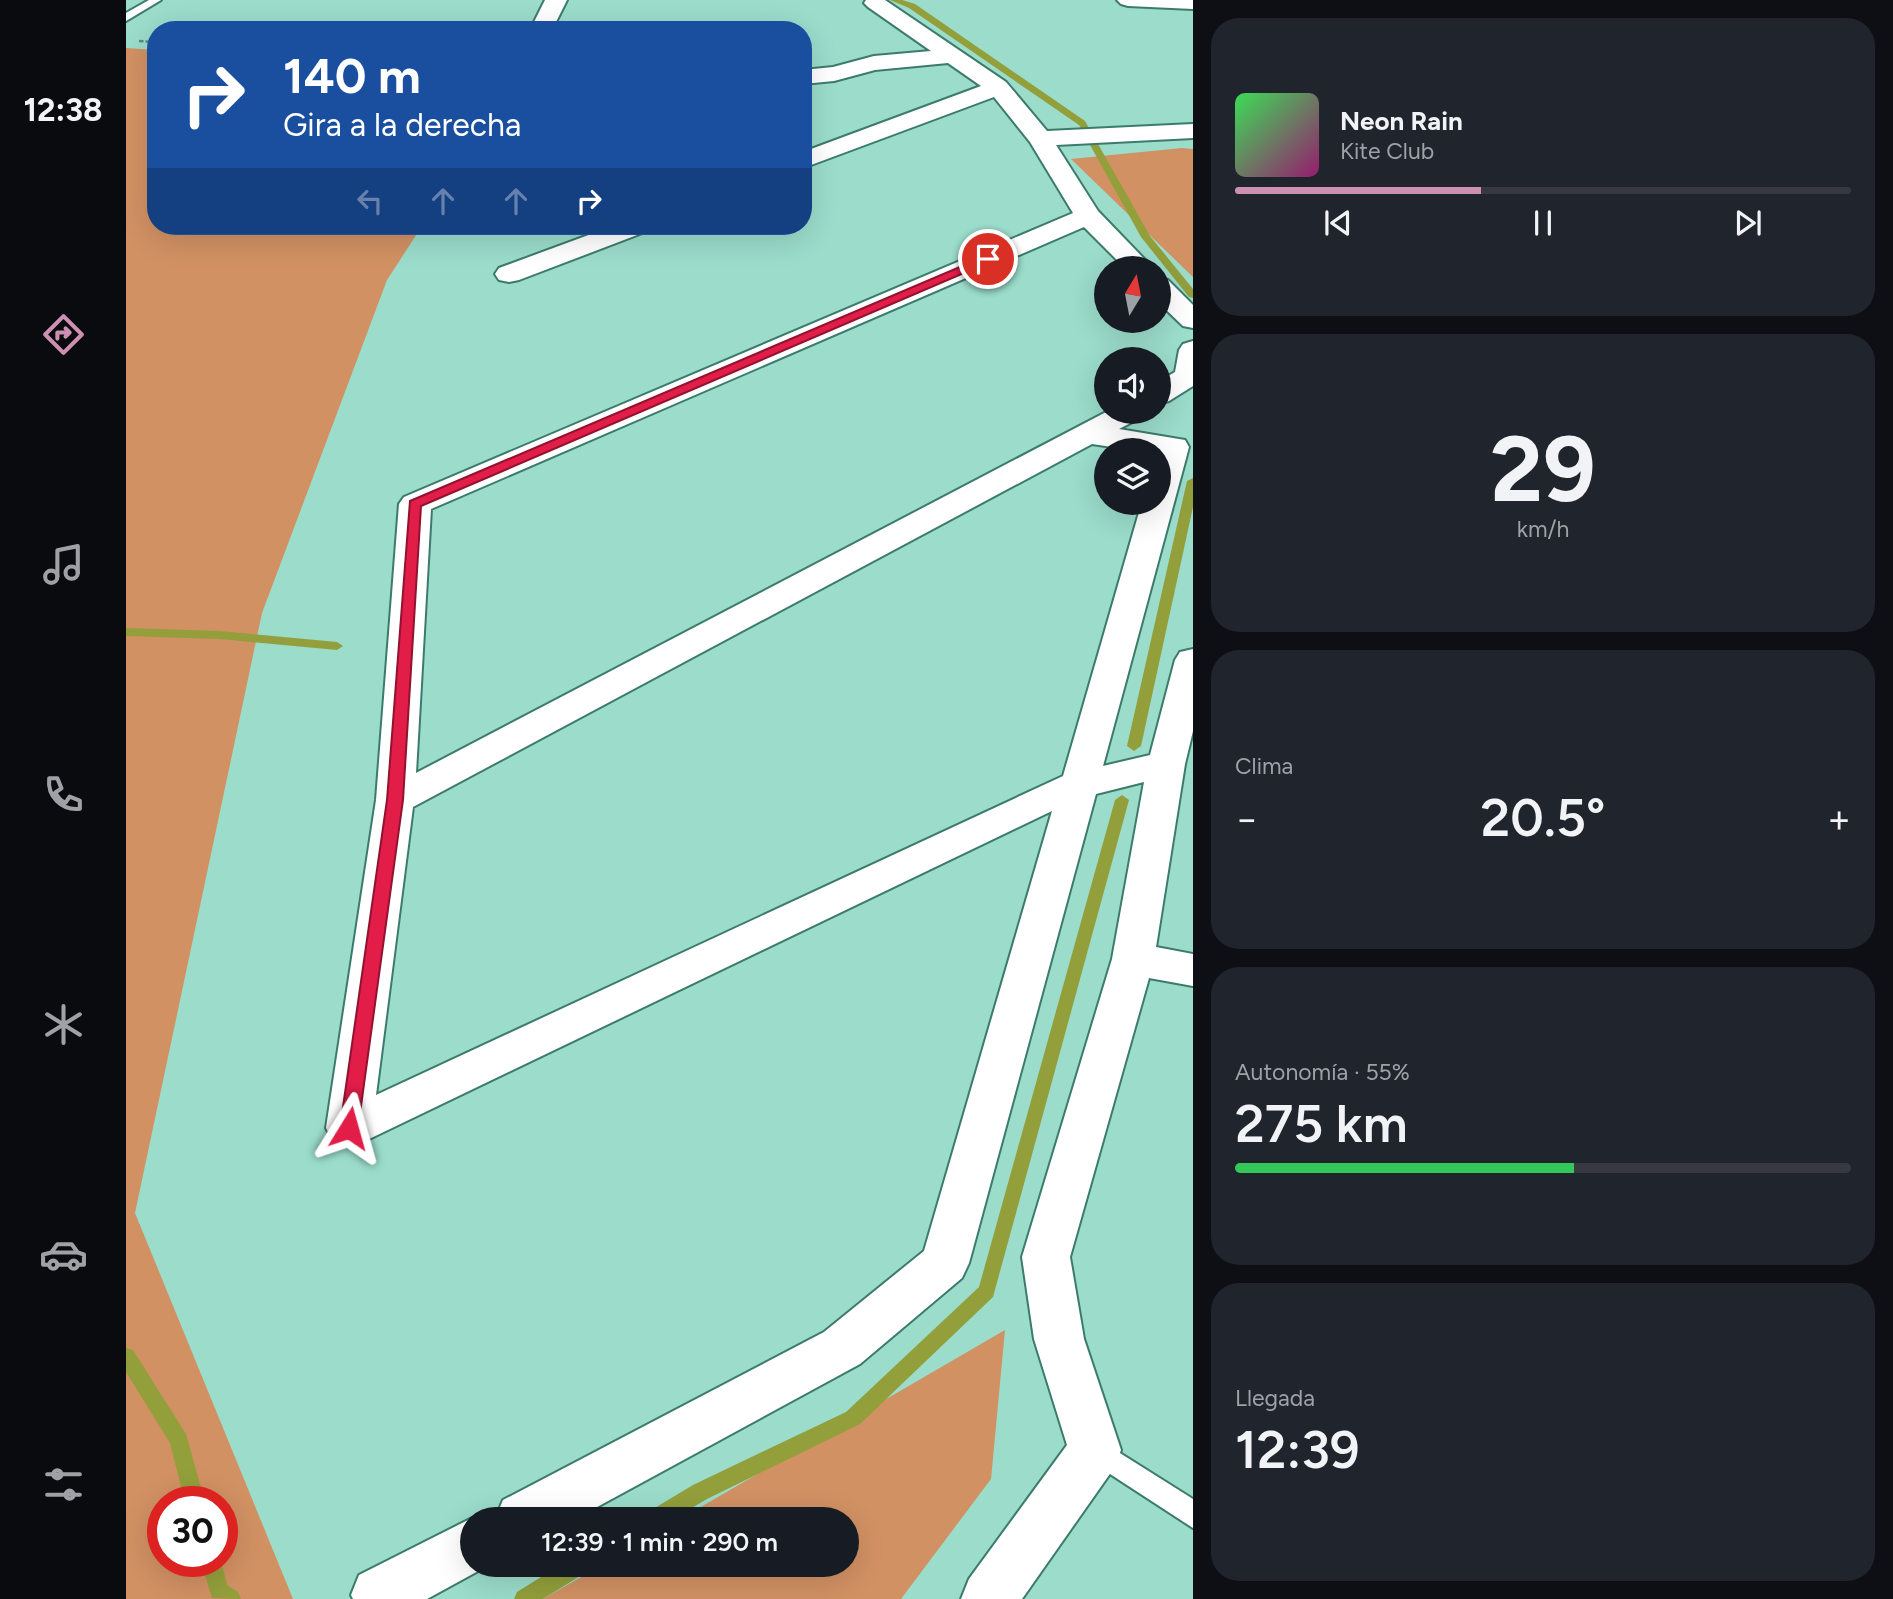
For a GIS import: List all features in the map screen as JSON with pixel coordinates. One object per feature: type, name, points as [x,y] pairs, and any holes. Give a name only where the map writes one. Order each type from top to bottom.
[{"type":"street","points":[[546,21],[556,0]]},
{"type":"street","points":[[1128,0],[1193,3]]},
{"type":"street","points":[[875,3],[998,87],[1040,139],[1087,216],[1128,256]]},
{"type":"street","points":[[812,76],[834,74],[874,63],[953,56]]},
{"type":"street","points":[[812,159],[998,87]]},
{"type":"street","points":[[1040,139],[1193,131]]},
{"type":"street","points":[[1087,216],[415,504],[395,800],[349,1128],[1068,788],[1166,764]]},
{"type":"street","points":[[509,275],[613,235]]},
{"type":"street","points":[[1171,299],[1193,320]]},
{"type":"street","points":[[1171,387],[1189,376],[1193,350]]},
{"type":"street","points":[[395,800],[1107,424]]},
{"type":"street","points":[[544,1507],[842,1348],[945,1263],[1174,447],[1089,434]]},
{"type":"street","points":[[989,1599],[1095,1450],[1059,1339],[1046,1257],[1133,959],[1166,764],[1193,660]]},
{"type":"street","points":[[1133,959],[1193,970]]},
{"type":"street","points":[[379,1595],[460,1551]]},
{"type":"lane","points":[[126,18],[156,0]]},
{"type":"lane","points":[[1095,1450],[1193,1515]]},
{"type":"shaded area","points":[[126,48],[147,49],[147,235],[416,235],[387,280],[262,613],[135,1213],[293,1599],[126,1599]]},
{"type":"shaded area","points":[[1193,149],[1193,277],[1071,159]]},
{"type":"shaded area","points":[[1005,1330],[991,1479],[901,1599],[543,1599],[581,1577],[859,1577],[859,1507],[701,1507]]},
{"type":"waterway","points":[[894,0],[912,6],[1082,123],[1146,237],[1193,295]]},
{"type":"waterway","points":[[1134,746],[1193,481]]},
{"type":"waterway","points":[[126,632],[220,635],[337,646]]},
{"type":"waterway","points":[[675,1507],[700,1492],[853,1418],[987,1291],[1122,800]]},
{"type":"waterway","points":[[126,1356],[179,1440],[191,1486]]},
{"type":"waterway","points":[[215,1577],[219,1591],[231,1599]]},
{"type":"waterway","points":[[524,1599],[560,1577]]},
{"type":"route","points":[[349,1128],[395,800],[415,504],[988,259]]}]
